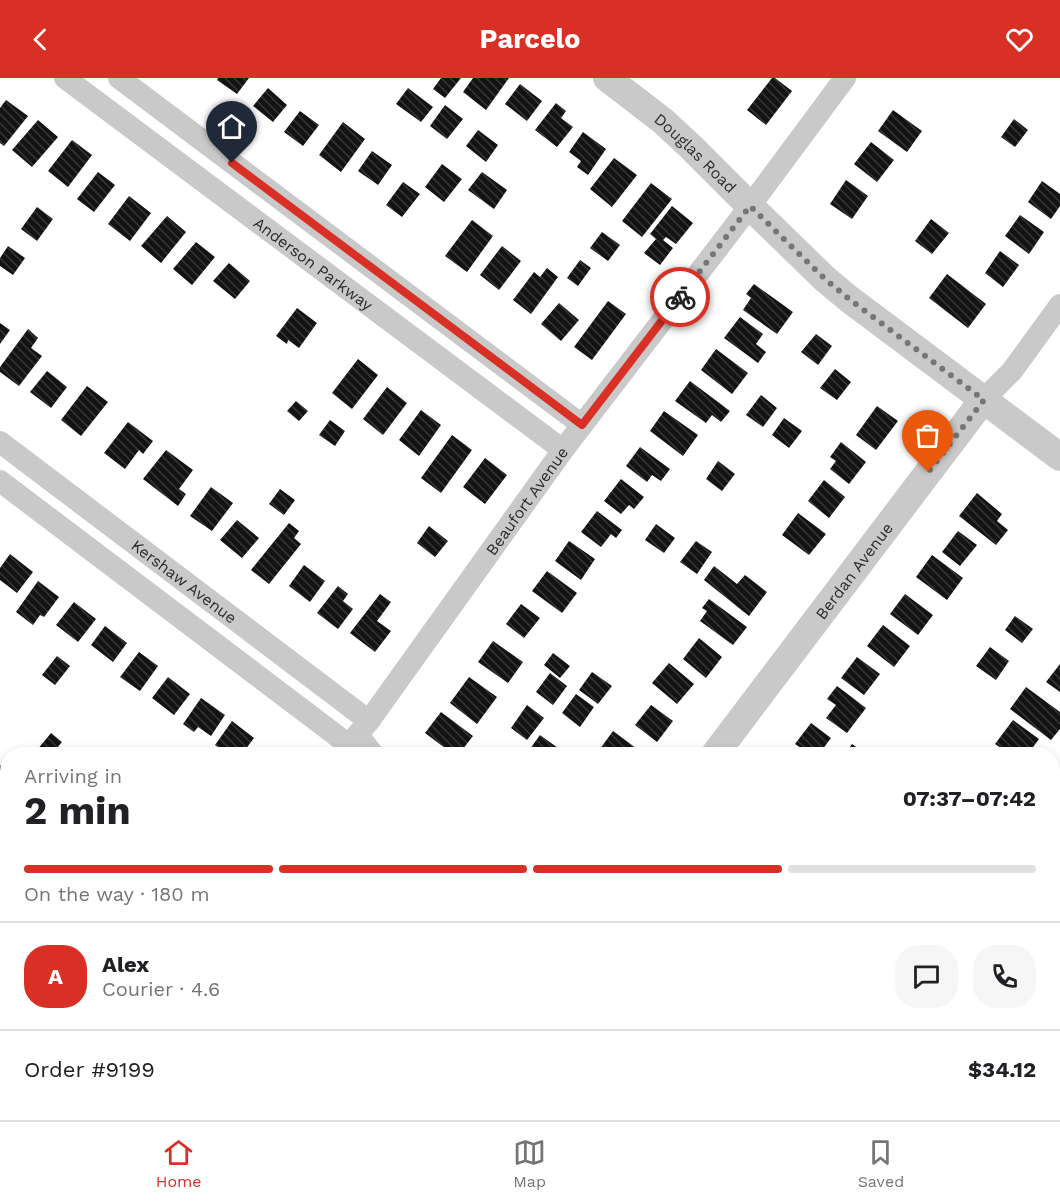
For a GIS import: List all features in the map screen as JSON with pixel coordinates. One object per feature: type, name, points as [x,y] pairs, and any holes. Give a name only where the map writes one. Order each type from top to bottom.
[{"type":"street","name":"Anderson Parkway","points":[[65,78],[563,450]]},
{"type":"street","name":"Anderson Parkway","points":[[119,78],[582,425]]},
{"type":"street","name":"Douglas Road","points":[[607,78],[678,134],[825,279],[1060,457]]},
{"type":"street","name":"Beaufort Avenue","points":[[354,739],[563,450],[845,78]]},
{"type":"street","name":"Berdan Avenue","points":[[720,747],[984,400],[1012,371],[1060,305]]},
{"type":"street","name":"Kershaw Avenue","points":[[0,442],[354,739]]},
{"type":"street","name":"Kershaw Avenue","points":[[0,481],[354,739]]},
{"type":"building","points":[[218,78],[249,78],[237,94],[217,80]]},
{"type":"building","points":[[441,78],[461,78],[445,98],[433,89]]},
{"type":"building","points":[[473,78],[509,78],[486,110],[463,92]]},
{"type":"building","points":[[772,78],[792,91],[766,125],[747,110]]},
{"type":"building","points":[[520,84],[542,101],[527,121],[505,104]]},
{"type":"building","points":[[268,88],[287,105],[273,122],[253,106]]},
{"type":"building","points":[[408,88],[433,107],[421,122],[396,104]]},
{"type":"building","points":[[6,100],[28,116],[4,146],[0,143],[0,108]]},
{"type":"building","points":[[556,103],[566,111],[561,118],[573,127],[557,147],[535,130]]},
{"type":"building","points":[[445,105],[463,119],[447,139],[430,126]]},
{"type":"building","points":[[893,110],[922,131],[907,152],[878,131]]},
{"type":"building","points":[[300,111],[319,125],[303,146],[284,132]]},
{"type":"building","points":[[1014,119],[1028,130],[1015,147],[1001,137]]},
{"type":"building","points":[[38,120],[58,137],[32,167],[12,150]]},
{"type":"building","points":[[343,122],[365,139],[341,172],[319,155]]},
{"type":"building","points":[[478,130],[498,145],[486,162],[466,146]]},
{"type":"building","points":[[583,132],[606,149],[588,175],[577,167],[581,161],[569,152]]},
{"type":"building","points":[[72,140],[92,155],[68,187],[48,171]]},
{"type":"building","points":[[871,142],[894,160],[877,182],[854,164]]},
{"type":"building","points":[[372,151],[392,165],[378,185],[358,171]]},
{"type":"building","points":[[614,158],[637,175],[612,207],[590,189]]},
{"type":"building","points":[[442,164],[462,179],[444,202],[425,187]]},
{"type":"building","points":[[98,172],[115,185],[94,212],[77,199]]},
{"type":"building","points":[[482,172],[507,190],[494,209],[468,190]]},
{"type":"building","points":[[846,180],[868,196],[852,219],[830,204]]},
{"type":"building","points":[[1042,181],[1060,194],[1060,206],[1051,219],[1028,202]]},
{"type":"building","points":[[403,182],[420,194],[402,217],[386,205]]},
{"type":"building","points":[[651,183],[672,199],[642,237],[622,221]]},
{"type":"building","points":[[129,196],[151,213],[130,241],[108,224]]},
{"type":"building","points":[[672,206],[693,223],[676,244],[666,237],[663,240],[673,248],[660,265],[644,253],[656,239],[650,234]]},
{"type":"building","points":[[37,207],[53,219],[37,241],[21,229]]},
{"type":"building","points":[[1020,215],[1044,232],[1029,254],[1005,236]]},
{"type":"building","points":[[167,216],[186,232],[161,263],[141,246]]},
{"type":"building","points":[[931,219],[949,233],[932,254],[915,241]]},
{"type":"building","points":[[472,220],[493,236],[467,272],[445,256]]},
{"type":"building","points":[[602,232],[620,245],[608,261],[590,248]]},
{"type":"building","points":[[196,242],[215,257],[192,285],[173,269]]},
{"type":"building","points":[[8,246],[25,258],[13,275],[0,266],[0,258]]},
{"type":"building","points":[[502,246],[521,261],[499,290],[480,275]]},
{"type":"building","points":[[1000,251],[1019,265],[1003,287],[985,273]]},
{"type":"building","points":[[580,260],[591,268],[578,286],[567,278]]},
{"type":"building","points":[[229,263],[250,281],[235,299],[213,281]]},
{"type":"building","points":[[547,268],[558,277],[531,314],[513,300],[534,272],[540,277]]},
{"type":"building","points":[[947,274],[986,304],[968,328],[929,298]]},
{"type":"building","points":[[754,284],[793,312],[777,334],[743,310],[751,298],[746,294]]},
{"type":"building","points":[[608,301],[626,314],[592,360],[574,347]]},
{"type":"building","points":[[559,303],[579,320],[561,341],[541,324]]},
{"type":"building","points":[[297,308],[317,323],[299,348],[288,340],[287,344],[276,336]]},
{"type":"building","points":[[740,317],[763,334],[756,344],[766,352],[758,363],[724,338]]},
{"type":"building","points":[[0,323],[10,330],[0,344]]},
{"type":"building","points":[[28,329],[38,338],[31,348],[42,356],[19,386],[0,372],[0,367]]},
{"type":"building","points":[[816,334],[832,346],[818,365],[801,352]]},
{"type":"building","points":[[716,349],[748,373],[732,394],[701,370]]},
{"type":"building","points":[[358,359],[378,375],[352,409],[332,393]]},
{"type":"building","points":[[835,369],[851,382],[837,400],[820,388]]},
{"type":"building","points":[[47,371],[67,387],[51,408],[30,392]]},
{"type":"building","points":[[690,381],[730,411],[721,422],[712,415],[706,423],[675,401]]},
{"type":"building","points":[[87,386],[108,402],[81,436],[61,420]]},
{"type":"building","points":[[387,387],[407,403],[383,435],[363,419]]},
{"type":"building","points":[[761,395],[777,408],[763,427],[746,415]]},
{"type":"building","points":[[296,401],[308,411],[299,421],[287,411]]},
{"type":"building","points":[[877,406],[898,421],[876,450],[856,435]]},
{"type":"building","points":[[421,410],[441,425],[419,456],[399,440]]},
{"type":"building","points":[[664,411],[698,435],[683,456],[650,431]]},
{"type":"building","points":[[784,418],[802,431],[789,448],[772,435]]},
{"type":"building","points":[[330,420],[345,431],[335,446],[319,435]]},
{"type":"building","points":[[128,422],[153,441],[143,454],[139,450],[125,469],[104,453]]},
{"type":"building","points":[[452,435],[472,450],[441,493],[421,478]]},
{"type":"building","points":[[841,442],[866,462],[849,484],[830,469],[836,461],[830,457]]},
{"type":"building","points":[[640,447],[670,469],[661,481],[652,475],[647,482],[626,466]]},
{"type":"building","points":[[166,450],[193,470],[179,489],[186,494],[178,506],[143,479]]},
{"type":"building","points":[[485,458],[507,475],[485,504],[463,487]]},
{"type":"building","points":[[718,461],[735,474],[722,491],[706,479]]},
{"type":"building","points":[[621,479],[644,497],[634,509],[629,505],[621,514],[604,501]]},
{"type":"building","points":[[824,480],[845,497],[829,518],[808,501]]},
{"type":"building","points":[[211,487],[233,503],[212,531],[190,516]]},
{"type":"building","points":[[280,489],[295,500],[284,515],[269,504]]},
{"type":"building","points":[[977,493],[1002,514],[997,521],[1008,530],[996,545],[959,516]]},
{"type":"building","points":[[597,511],[622,530],[616,538],[611,534],[601,547],[581,532]]},
{"type":"building","points":[[798,513],[826,534],[809,555],[782,535]]},
{"type":"building","points":[[237,520],[259,538],[242,558],[220,540]]},
{"type":"building","points":[[289,523],[299,531],[294,538],[301,544],[269,584],[251,570]]},
{"type":"building","points":[[656,524],[675,538],[664,553],[645,540]]},
{"type":"building","points":[[429,526],[448,541],[435,557],[417,543]]},
{"type":"building","points":[[958,531],[977,545],[960,566],[942,552]]},
{"type":"building","points":[[569,541],[595,559],[581,580],[555,561]]},
{"type":"building","points":[[696,541],[712,552],[697,574],[680,562]]},
{"type":"building","points":[[10,554],[33,572],[17,593],[0,580],[0,568]]},
{"type":"building","points":[[932,555],[963,578],[947,600],[916,577]]},
{"type":"building","points":[[304,565],[325,581],[310,602],[289,586]]},
{"type":"building","points":[[714,566],[737,584],[745,575],[767,592],[749,616],[704,580]]},
{"type":"building","points":[[547,571],[577,593],[562,613],[532,591]]},
{"type":"building","points":[[38,581],[59,597],[44,617],[40,615],[33,625],[16,612]]},
{"type":"building","points":[[338,586],[348,594],[343,601],[353,609],[338,629],[317,613]]},
{"type":"building","points":[[380,594],[391,602],[377,621],[391,631],[375,652],[350,633]]},
{"type":"building","points":[[905,594],[933,615],[918,635],[890,614]]},
{"type":"building","points":[[709,599],[747,627],[733,645],[700,621],[707,611],[702,608]]},
{"type":"building","points":[[74,602],[96,619],[78,642],[56,625]]},
{"type":"building","points":[[521,604],[540,618],[524,638],[506,624]]},
{"type":"building","points":[[1015,616],[1033,629],[1022,643],[1005,630]]},
{"type":"building","points":[[883,625],[910,646],[894,667],[867,646]]},
{"type":"building","points":[[105,626],[127,643],[113,662],[91,645]]},
{"type":"building","points":[[699,638],[722,657],[706,678],[683,659]]},
{"type":"building","points":[[493,641],[523,662],[508,683],[478,662]]},
{"type":"building","points":[[990,647],[1009,661],[996,680],[976,666]]},
{"type":"building","points":[[139,652],[158,666],[140,691],[120,677]]},
{"type":"building","points":[[553,653],[570,666],[560,678],[544,665]]},
{"type":"building","points":[[57,656],[70,666],[55,685],[42,675]]},
{"type":"building","points":[[857,657],[880,674],[864,695],[841,678]]},
{"type":"building","points":[[669,663],[694,684],[677,704],[652,683]]},
{"type":"building","points":[[1060,664],[1060,692],[1046,682]]},
{"type":"building","points":[[592,672],[612,686],[598,704],[579,690]]},
{"type":"building","points":[[550,673],[567,686],[553,705],[536,692]]},
{"type":"building","points":[[168,677],[190,694],[174,715],[152,698]]},
{"type":"building","points":[[469,677],[497,697],[477,724],[450,703]]},
{"type":"building","points":[[837,686],[866,708],[847,733],[826,718],[836,705],[827,699]]},
{"type":"building","points":[[1026,687],[1060,712],[1060,729],[1051,740],[1010,709]]},
{"type":"building","points":[[576,694],[594,707],[580,727],[562,713]]},
{"type":"building","points":[[201,698],[225,715],[211,736],[198,727],[194,732],[183,724]]},
{"type":"building","points":[[527,705],[544,718],[527,740],[511,728]]},
{"type":"building","points":[[651,705],[673,721],[657,742],[635,725]]},
{"type":"building","points":[[441,712],[473,736],[464,747],[444,747],[425,733]]},
{"type":"building","points":[[1013,720],[1039,739],[1033,747],[1000,747],[995,744]]},
{"type":"building","points":[[232,721],[254,738],[247,747],[218,747],[215,745]]},
{"type":"building","points":[[811,723],[831,738],[824,747],[800,747],[795,744]]},
{"type":"building","points":[[613,731],[635,747],[601,747]]},
{"type":"building","points":[[51,733],[62,742],[58,747],[39,747]]},
{"type":"building","points":[[540,735],[557,747],[531,747]]},
{"type":"way so far","points":[[680,297],[750,206],[825,279],[849,299],[984,400],[928,472]]},
{"type":"route","points":[[232,163],[582,425],[680,297]]}]
